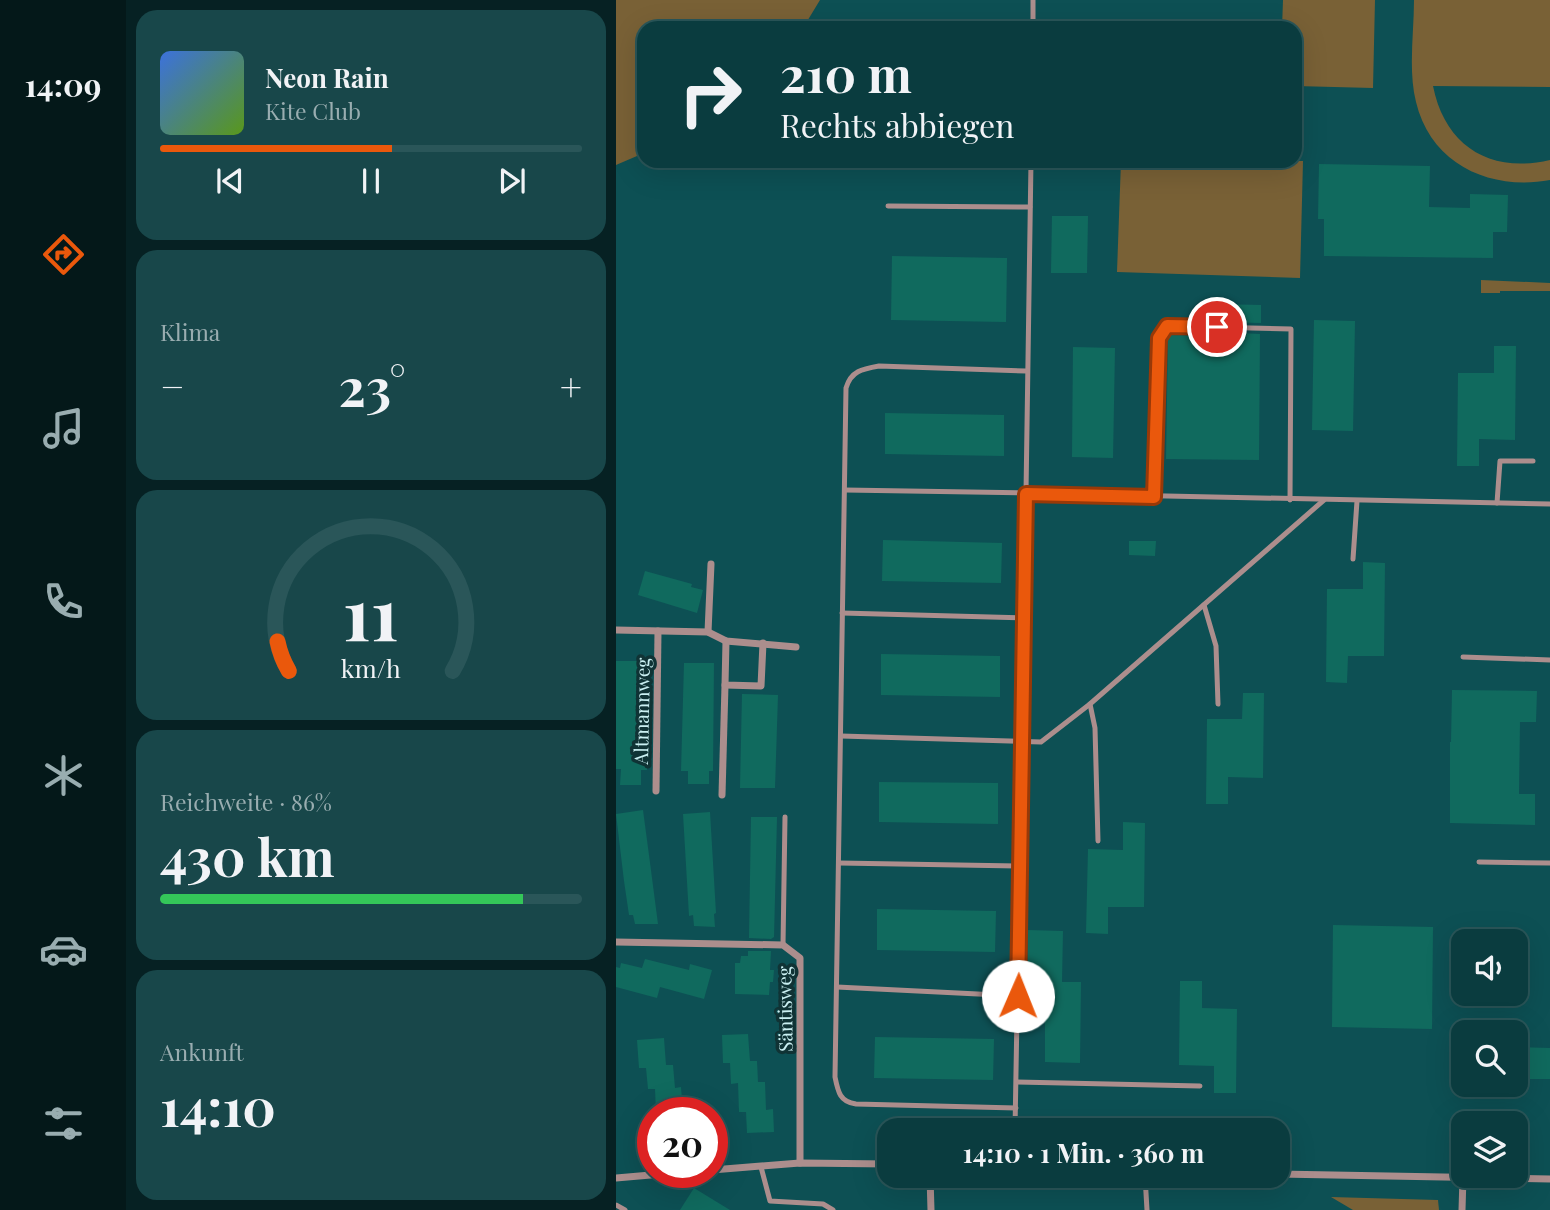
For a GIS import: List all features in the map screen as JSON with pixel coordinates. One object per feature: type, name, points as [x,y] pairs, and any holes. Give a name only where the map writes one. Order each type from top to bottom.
[{"type":"street","points":[[708,632],[711,564]]},
{"type":"street","name":"Altmannweg","points":[[616,630],[708,632],[726,641],[796,647]]},
{"type":"street","name":"Altmannweg","points":[[656,791],[658,631]]},
{"type":"street","points":[[722,795],[726,641]]},
{"type":"street","points":[[725,685],[761,686],[762,643]]},
{"type":"street","name":"Säntisweg","points":[[616,942],[783,945],[800,958],[800,1163]]},
{"type":"street","points":[[728,1169],[800,1163],[877,1164]]},
{"type":"street","points":[[1290,1174],[1451,1177]]},
{"type":"street","points":[[616,1178],[637,1176]]},
{"type":"street","points":[[1528,1178],[1550,1179]]},
{"type":"street","points":[[930,1188],[931,1210]]},
{"type":"street","points":[[1462,1188],[1462,1210]]},
{"type":"lane","points":[[1033,0],[1033,21]]},
{"type":"lane","points":[[1016,1118],[1031,168]]},
{"type":"lane","points":[[888,206],[1030,207]]},
{"type":"lane","points":[[1154,497],[1159,338],[1167,326],[1291,329],[1290,500]]},
{"type":"lane","points":[[1016,1108],[846,1103],[838,1093],[835,1077],[846,388],[849,378],[859,370],[879,366],[1026,371]]},
{"type":"lane","points":[[1497,503],[1500,461],[1533,461]]},
{"type":"lane","points":[[845,490],[1550,504]]},
{"type":"lane","points":[[841,736],[1041,742],[1090,704],[1324,500]]},
{"type":"lane","points":[[1353,559],[1357,501]]},
{"type":"lane","points":[[1204,605],[1216,646],[1218,704]]},
{"type":"lane","points":[[842,613],[1024,618]]},
{"type":"lane","points":[[1463,657],[1550,660]]},
{"type":"lane","points":[[1090,704],[1095,728],[1098,841]]},
{"type":"lane","points":[[783,945],[785,817]]},
{"type":"lane","points":[[1479,862],[1550,863]]},
{"type":"lane","points":[[839,863],[1020,866]]},
{"type":"lane","points":[[837,987],[1018,996]]},
{"type":"lane","points":[[1017,1082],[1200,1086]]},
{"type":"lane","points":[[761,1167],[770,1201],[822,1203],[833,1210]]},
{"type":"lane","points":[[1146,1188],[1147,1210]]},
{"type":"lane","points":[[616,1205],[625,1210]]},
{"type":"shaded area","points":[[616,0],[820,0],[807,21],[637,21],[637,156],[616,165]]},
{"type":"shaded area","points":[[1283,0],[1375,0],[1373,88],[1302,86],[1302,21],[1282,21]]},
{"type":"shaded area","points":[[1414,0],[1550,0],[1550,87],[1433,86],[1439,107],[1459,139],[1490,159],[1508,163],[1550,160],[1550,180],[1506,181],[1486,177],[1449,157],[1435,142],[1424,124],[1414,90]]},
{"type":"shaded area","points":[[1303,161],[1300,278],[1117,272],[1121,168],[1302,168]]},
{"type":"shaded area","points":[[1481,280],[1550,283],[1550,291],[1481,293]]},
{"type":"shaded area","points":[[1331,1197],[1438,1200],[1439,1210],[1353,1210]]},
{"type":"building","points":[[1319,164],[1430,166],[1429,207],[1470,208],[1470,194],[1508,195],[1507,232],[1493,232],[1493,258],[1324,256],[1324,219],[1318,219]]},
{"type":"building","points":[[1052,216],[1088,216],[1087,273],[1051,273]]},
{"type":"building","points":[[892,256],[1007,258],[1006,322],[891,320]]},
{"type":"building","points":[[1219,304],[1261,305],[1261,323],[1218,322]]},
{"type":"building","points":[[1314,320],[1355,321],[1353,431],[1312,430]]},
{"type":"building","points":[[1218,332],[1260,334],[1259,460],[1166,459],[1168,335],[1217,336]]},
{"type":"building","points":[[1494,346],[1516,346],[1515,440],[1479,439],[1479,466],[1457,466],[1458,373],[1494,373]]},
{"type":"building","points":[[1073,347],[1115,348],[1113,458],[1072,457]]},
{"type":"building","points":[[885,413],[1004,415],[1004,456],[885,454]]},
{"type":"building","points":[[883,540],[1002,543],[1001,583],[882,581]]},
{"type":"building","points":[[1129,541],[1156,541],[1155,556],[1129,555]]},
{"type":"building","points":[[1363,562],[1385,563],[1384,656],[1348,656],[1347,683],[1326,682],[1327,589],[1363,589]]},
{"type":"building","points":[[645,571],[692,584],[691,587],[703,590],[697,613],[638,595]]},
{"type":"building","points":[[881,654],[1000,656],[1000,697],[881,695]]},
{"type":"building","points":[[616,661],[648,661],[647,770],[641,770],[641,785],[620,785],[621,769],[616,769]]},
{"type":"building","points":[[684,663],[714,663],[713,771],[709,771],[709,784],[688,784],[688,771],[681,771]]},
{"type":"building","points":[[1452,690],[1537,691],[1536,722],[1520,722],[1519,794],[1535,794],[1535,825],[1450,823]]},
{"type":"building","points":[[1243,693],[1264,693],[1263,778],[1228,777],[1228,804],[1206,804],[1207,719],[1242,719]]},
{"type":"building","points":[[742,694],[778,695],[775,788],[740,788]]},
{"type":"building","points":[[879,782],[998,783],[998,824],[879,822]]},
{"type":"building","points":[[643,810],[658,924],[635,924],[633,915],[629,915],[624,881],[616,814]]},
{"type":"building","points":[[710,812],[715,927],[694,926],[693,915],[689,916],[683,814]]},
{"type":"building","points":[[751,817],[777,817],[774,937],[771,939],[749,938]]},
{"type":"building","points":[[1123,822],[1145,823],[1144,907],[1108,907],[1108,934],[1086,933],[1088,849],[1123,850]]},
{"type":"building","points":[[877,909],[996,911],[995,952],[877,950]]},
{"type":"building","points":[[1333,925],[1433,927],[1432,1029],[1332,1027]]},
{"type":"building","points":[[1028,930],[1063,931],[1062,982],[1081,982],[1080,1063],[1045,1062],[1045,1011],[1027,1011]]},
{"type":"building","points":[[748,951],[771,951],[770,970],[774,970],[769,995],[735,994],[735,963],[740,963],[741,956],[748,956]]},
{"type":"building","points":[[645,959],[689,970],[690,964],[712,970],[704,999],[660,987],[657,998],[616,987],[616,967],[620,968],[621,963],[642,968]]},
{"type":"building","points":[[1180,981],[1202,981],[1202,1008],[1237,1009],[1236,1093],[1214,1093],[1214,1066],[1179,1065]]},
{"type":"building","points":[[748,1034],[750,1061],[757,1061],[758,1082],[765,1082],[766,1110],[773,1109],[774,1132],[747,1133],[746,1112],[739,1112],[738,1083],[731,1084],[730,1063],[723,1063],[722,1035]]},
{"type":"building","points":[[875,1037],[994,1039],[993,1080],[874,1078]]},
{"type":"building","points":[[664,1038],[666,1065],[673,1065],[675,1088],[681,1087],[682,1097],[655,1097],[655,1089],[648,1089],[646,1068],[639,1068],[637,1040]]},
{"type":"building","points":[[1528,1047],[1550,1048],[1550,1079],[1528,1079]]},
{"type":"building","points":[[694,1188],[730,1210],[680,1210]]},
{"type":"route","points":[[1018,996],[1026,494],[1154,497],[1159,338],[1167,326],[1217,327]]}]
